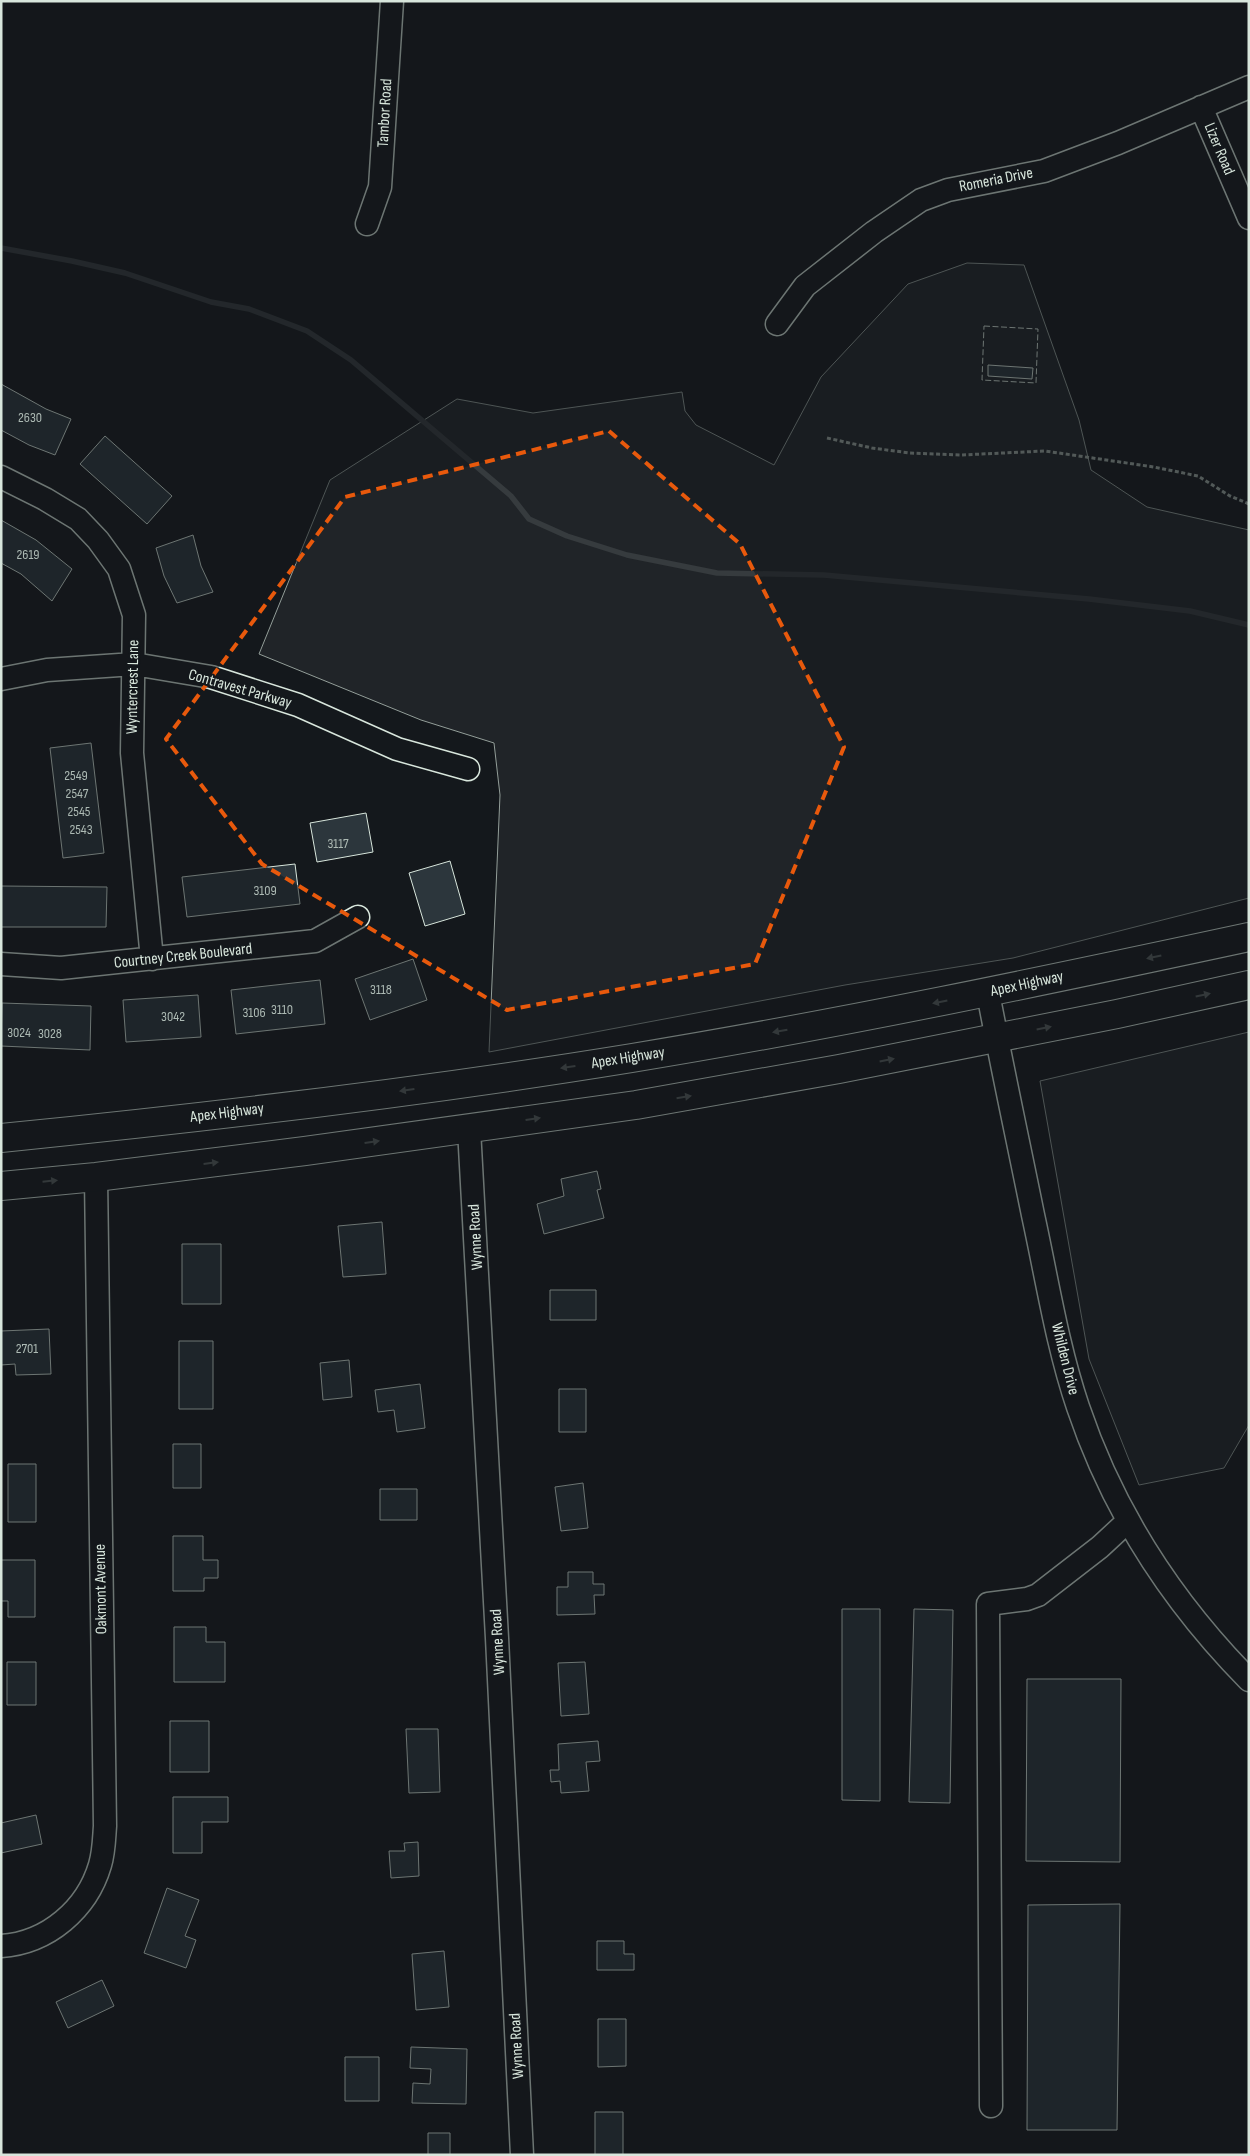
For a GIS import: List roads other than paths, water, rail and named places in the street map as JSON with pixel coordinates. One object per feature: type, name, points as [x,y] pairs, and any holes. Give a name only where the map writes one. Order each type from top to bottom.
[{"type":"main road","name":"Apex Highway","points":[[1,1138],[299,1104],[602,1062],[988,993],[1249,936]]},
{"type":"main road","points":[[1,1186],[96,1177],[305,1152],[747,1086],[996,1038],[1249,985]]},
{"type":"street","name":"Tambor Road","points":[[367,224],[380,187],[392,1]]},
{"type":"street","name":"Romeria Drive","points":[[777,324],[805,286],[874,232],[921,200],[948,190],[1044,171],[1091,154],[1249,87]]},
{"type":"street","name":"Lizer Road","points":[[1201,107],[1249,218]]},
{"type":"street","name":"Wyntercrest Lane","points":[[1,477],[45,499],[78,519],[98,540],[119,569],[134,615],[132,753],[152,959]]},
{"type":"street","name":"Contravest Parkway","points":[[1,679],[47,670],[134,664],[212,678],[298,705],[397,749],[468,769]]},
{"type":"street","name":"Courtney Creek Boulevard","points":[[1,964],[61,968],[315,941],[358,917]]},
{"type":"street","name":"Whilden Drive","points":[[988,993],[1060,1344],[1088,1436],[1128,1521],[1157,1569],[1185,1609],[1219,1649],[1249,1680]]},
{"type":"street","name":"Wynne Road","points":[[469,1129],[497,1628],[522,2155]]},
{"type":"street","name":"Oakmont Avenue","points":[[1,1946],[28,1942],[67,1918],[88,1893],[101,1863],[103,1849],[105,1826],[96,1177]]},
{"type":"street","points":[[991,2106],[988,1604],[1028,1599],[1038,1595],[1100,1546],[1128,1521]]},
{"type":"waterway","points":[[1,248],[125,273],[211,302],[249,309],[307,331],[351,360],[511,496],[529,519],[567,536],[627,555],[717,573],[824,575],[1089,599],[1190,611],[1249,625]]}]
